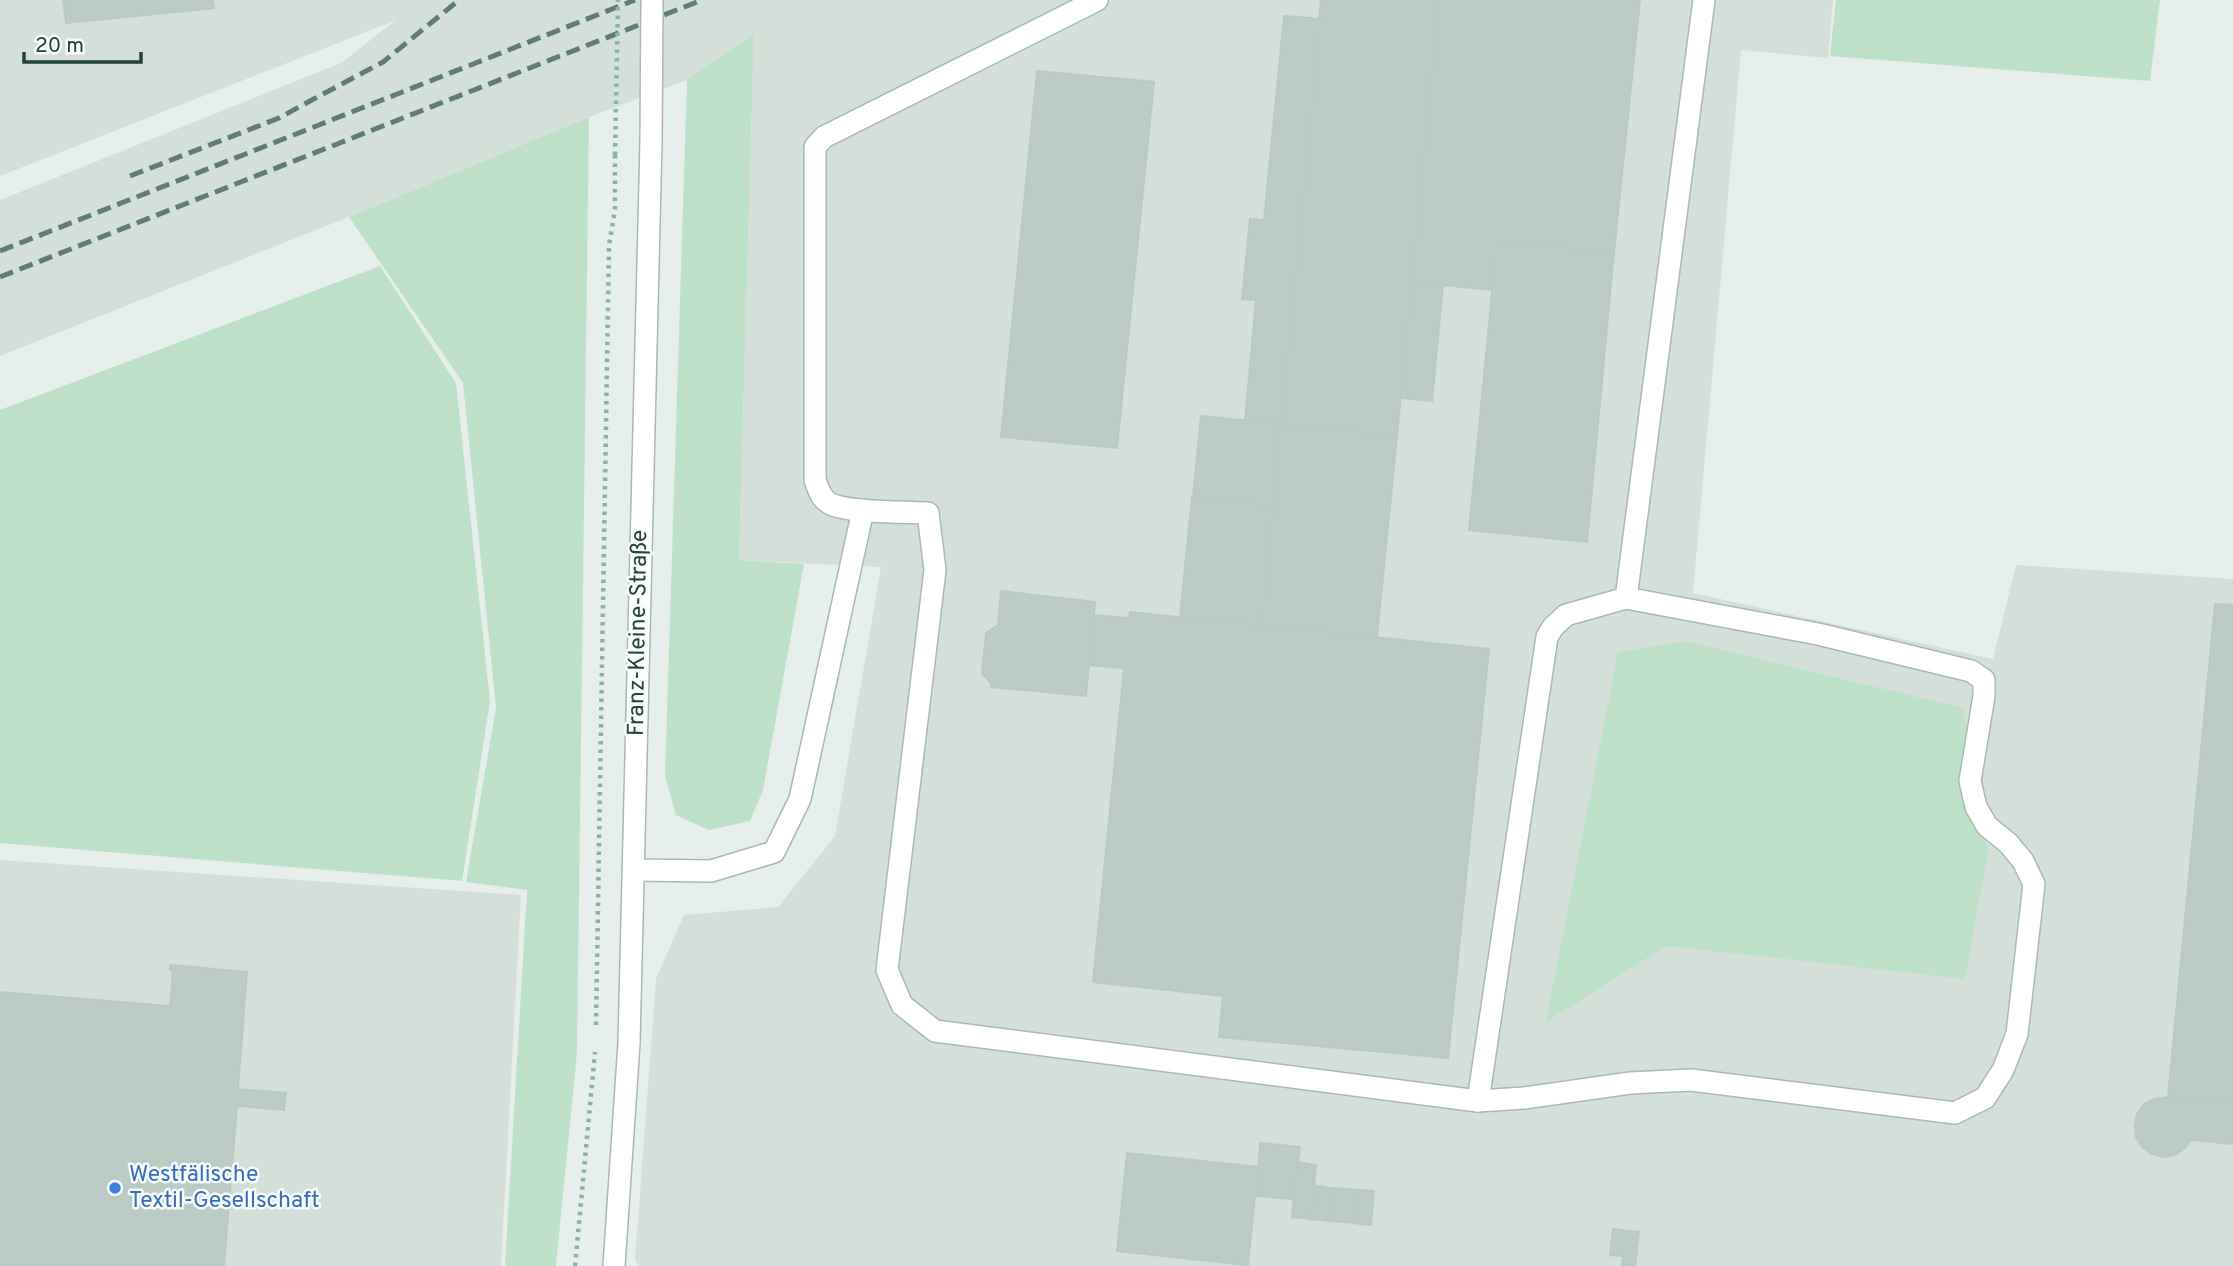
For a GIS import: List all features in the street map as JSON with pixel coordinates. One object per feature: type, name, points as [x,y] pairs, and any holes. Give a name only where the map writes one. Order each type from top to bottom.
[{"type":"street","name":"Franz-Kleine-Straße","points":[[614,1266],[629,1043],[651,141],[652,0]]},
{"type":"street","points":[[1097,0],[824,137],[816,147],[816,481],[819,493],[830,504],[863,510],[928,513],[935,570],[887,970],[902,1005],[935,1031],[1478,1101],[1524,1098],[1630,1083],[1691,1080],[1955,1113],[1985,1098],[2003,1070],[2017,1034],[2034,884],[2024,861],[1987,826],[1976,807],[1970,781],[1984,696],[1984,680],[1971,671],[1818,634],[1626,598],[1566,615],[1553,626],[1547,637],[1478,1101]]},
{"type":"street","points":[[1626,598],[1704,0]]},
{"type":"street","points":[[634,870],[711,871],[774,852],[800,799],[863,510]]},
{"type":"path","points":[[596,1029],[609,245],[615,210],[618,0]]},
{"type":"path","points":[[575,1266],[596,1042]]},
{"type":"shaded area","points":[[0,0],[1833,0],[1828,58],[1741,50],[1693,593],[1993,659],[2016,565],[2233,579],[2233,1266],[639,1266],[635,1260],[656,979],[684,915],[778,907],[835,836],[881,567],[739,560],[754,34],[687,80],[589,117],[349,217],[0,356],[0,200],[341,63],[396,20],[0,176]]},
{"type":"shaded area","points":[[0,860],[521,895],[501,1266],[0,1266]]},
{"type":"green space","points":[[1836,0],[2160,0],[2150,81],[1830,56]]},
{"type":"green space","points":[[754,34],[739,560],[804,564],[763,790],[750,821],[709,830],[676,815],[665,776],[687,80]]},
{"type":"green space","points":[[589,117],[577,1053],[556,1266],[505,1266],[527,890],[466,882],[496,708],[463,383],[349,217]]},
{"type":"green space","points":[[380,266],[456,383],[490,701],[462,881],[0,843],[0,410]]},
{"type":"green space","points":[[1685,641],[1963,708],[1988,852],[1965,979],[1666,946],[1546,1022],[1618,652]]},
{"type":"building","points":[[63,0],[213,0],[214,8],[66,23]]},
{"type":"building","points":[[1321,0],[1439,0],[1397,436],[1281,424]]},
{"type":"building","points":[[1439,0],[1640,0],[1614,252],[1497,242],[1492,290],[1412,282]]},
{"type":"building","points":[[1284,16],[1321,19],[1281,424],[1245,420],[1256,300],[1242,299],[1250,219],[1264,220]]},
{"type":"building","points":[[1037,71],[1154,82],[1117,448],[1001,437]]},
{"type":"building","points":[[1497,242],[1614,252],[1587,542],[1469,530]]},
{"type":"building","points":[[1412,282],[1443,285],[1432,401],[1401,398]]},
{"type":"building","points":[[1201,416],[1281,424],[1273,506],[1193,497]]},
{"type":"building","points":[[1281,424],[1397,436],[1377,637],[1262,625]]},
{"type":"building","points":[[1192,497],[1273,506],[1262,625],[1180,617]]},
{"type":"building","points":[[1001,591],[1095,602],[1086,696],[991,687],[992,684],[982,674],[986,633],[998,625]]},
{"type":"building","points":[[2215,604],[2233,605],[2233,1104],[2168,1097]]},
{"type":"building","points":[[1130,612],[1489,649],[1448,1058],[1219,1037],[1223,996],[1093,982],[1124,668],[1089,665],[1094,615],[1129,618]]},
{"type":"building","name":"Westfälische Textil-Gesellschaft","points":[[170,965],[247,972],[238,1089],[286,1093],[284,1110],[237,1106],[224,1266],[0,1266],[0,992],[170,1006],[173,970],[170,970]]},
{"type":"building","points":[[2168,1097],[2233,1104],[2233,1144],[2191,1140],[2184,1149],[2163,1157],[2142,1147],[2136,1137],[2137,1114],[2144,1104]]},
{"type":"building","points":[[1260,1143],[1300,1147],[1293,1199],[1256,1196]]},
{"type":"building","points":[[1127,1153],[1258,1167],[1248,1265],[1117,1251]]},
{"type":"building","points":[[1297,1162],[1316,1165],[1311,1219],[1292,1217]]},
{"type":"building","points":[[1314,1185],[1331,1188],[1328,1221],[1311,1219]]},
{"type":"building","points":[[1331,1188],[1357,1190],[1354,1223],[1328,1221]]},
{"type":"building","points":[[1357,1190],[1374,1191],[1371,1225],[1354,1223]]},
{"type":"building","points":[[1613,1229],[1639,1232],[1635,1266],[1622,1266],[1623,1256],[1610,1255]]},
{"type":"railway","points":[[130,176],[279,118],[383,62],[459,0]]},
{"type":"railway","points":[[0,251],[635,0]]},
{"type":"railway","points":[[0,277],[702,0]]},
{"type":"place","name":"Westfälische Textil-Gesellschaft","points":[[115,1188]]}]
